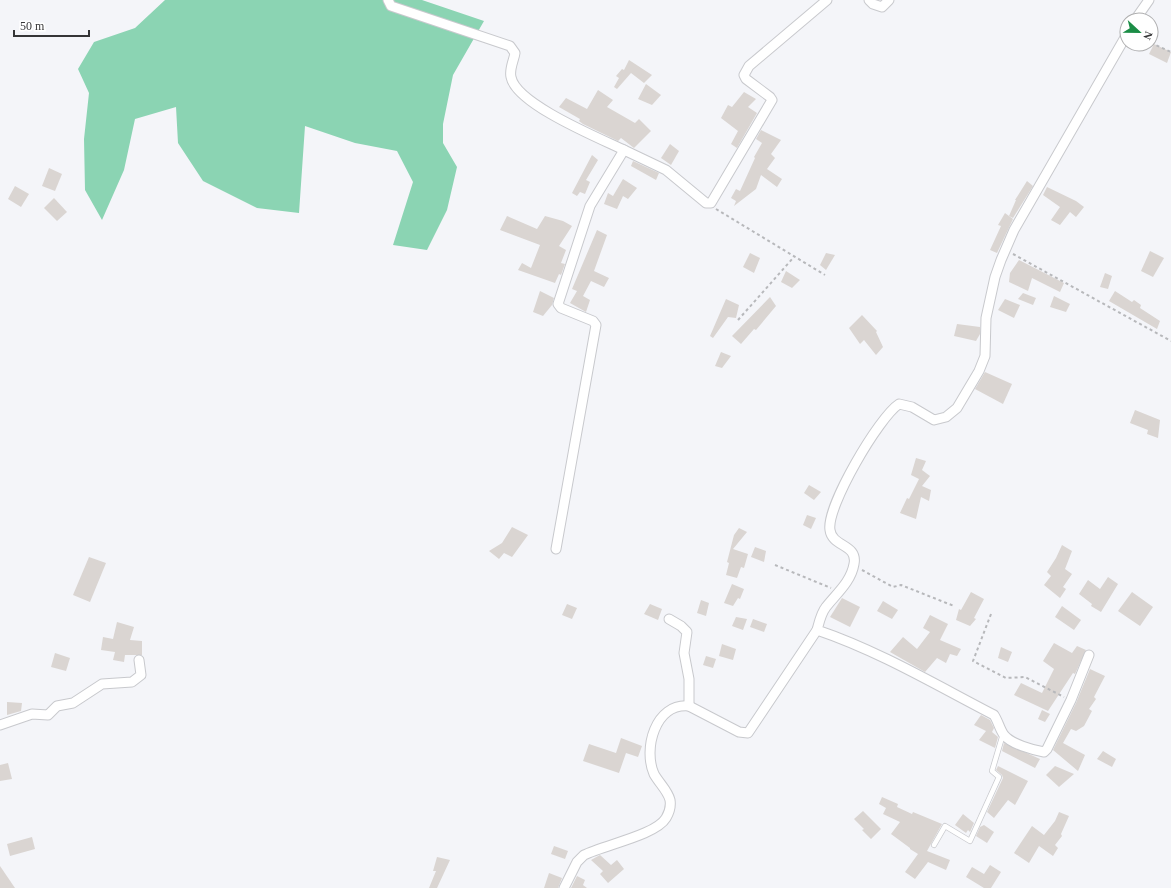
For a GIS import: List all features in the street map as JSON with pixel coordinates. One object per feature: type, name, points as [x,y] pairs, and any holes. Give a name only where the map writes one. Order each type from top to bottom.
[{"type":"street","points":[[388,0],[391,6],[510,46],[515,53],[511,78],[536,106],[666,170],[708,204],[712,201],[771,105],[770,97],[746,79],[746,71],[749,66],[827,0]]},
{"type":"street","points":[[869,0],[873,4],[882,7],[890,0]]},
{"type":"street","points":[[1141,12],[1149,0]]},
{"type":"street","points":[[564,888],[577,862],[584,855],[654,829],[666,819],[669,812],[670,800],[654,774],[650,758],[650,745],[659,721],[668,711],[680,705],[689,706],[696,708],[739,732],[748,733],[817,630],[825,608],[839,592],[854,566],[853,553],[849,548],[834,539],[829,529],[850,473],[884,419],[892,409],[899,404],[912,407],[934,420],[946,417],[957,408],[979,371],[985,356],[986,318],[995,277],[1005,250],[1014,230],[1119,48]]},
{"type":"street","points":[[556,549],[596,325],[593,321],[561,308],[558,304],[590,206],[624,150]]},
{"type":"street","points":[[669,619],[681,626],[687,632],[684,652],[689,679],[689,706]]},
{"type":"street","points":[[817,630],[851,642],[884,657],[994,715],[1003,734],[1009,739],[1044,752],[1047,749],[1071,700],[1090,655]]},
{"type":"street","points":[[0,725],[32,714],[48,715],[57,706],[73,703],[102,684],[132,682],[141,675],[140,660]]},
{"type":"lane","points":[[934,845],[945,826],[970,841],[999,777],[992,771],[1003,734]]},
{"type":"path","points":[[1159,47],[1171,52]]},
{"type":"path","points":[[708,204],[825,275]]},
{"type":"path","points":[[1005,250],[1171,342]]},
{"type":"path","points":[[738,320],[794,257]]},
{"type":"path","points":[[775,565],[839,592]]},
{"type":"path","points":[[854,566],[894,587],[901,585],[954,606]]},
{"type":"path","points":[[991,614],[973,661],[1006,678],[1025,677],[1071,700]]},
{"type":"green space","points":[[165,0],[422,0],[484,21],[453,75],[443,124],[443,143],[457,167],[447,210],[427,250],[393,245],[413,182],[397,151],[355,143],[305,126],[299,213],[257,208],[203,181],[178,143],[176,107],[135,119],[124,170],[102,220],[85,190],[84,139],[89,93],[78,69],[94,42],[135,28]]},
{"type":"building","points":[[1159,46],[1171,52],[1167,63],[1149,54],[1150,52],[1159,52]]},
{"type":"building","points":[[629,60],[652,75],[644,83],[631,73],[617,89],[614,87],[619,78],[616,76],[622,69],[624,70]]},
{"type":"building","points":[[646,84],[661,95],[652,105],[638,99]]},
{"type":"building","points":[[598,90],[613,100],[607,107],[635,123],[639,119],[651,131],[634,148],[621,138],[618,141],[583,124],[579,121],[580,119],[559,107],[566,98],[587,109]]},
{"type":"building","points":[[744,92],[756,99],[748,107],[757,113],[737,148],[731,144],[738,131],[721,118],[728,105],[732,107]]},
{"type":"building","points":[[761,130],[781,140],[771,154],[775,158],[767,169],[782,179],[777,187],[761,175],[756,189],[734,206],[736,201],[731,198],[736,189],[740,191],[755,158],[754,157],[762,143],[756,139]]},
{"type":"building","points":[[670,144],[679,151],[671,165],[661,158]]},
{"type":"building","points":[[592,155],[598,160],[586,180],[590,182],[585,194],[580,192],[577,196],[572,193]]},
{"type":"building","points":[[633,161],[659,173],[656,180],[631,166]]},
{"type":"building","points":[[49,168],[62,174],[55,191],[42,186]]},
{"type":"building","points":[[623,179],[637,188],[628,199],[623,196],[617,209],[604,204],[608,193],[613,196]]},
{"type":"building","points":[[1027,181],[1033,186],[1013,218],[1009,216],[1015,200]]},
{"type":"building","points":[[15,186],[29,194],[21,207],[8,199]]},
{"type":"building","points":[[1047,187],[1076,201],[1084,207],[1076,217],[1070,212],[1060,225],[1051,220],[1060,207],[1043,195]]},
{"type":"building","points":[[54,198],[67,212],[57,221],[44,208]]},
{"type":"building","points":[[1005,213],[1013,219],[997,253],[990,250],[1001,226],[998,225]]},
{"type":"building","points":[[507,216],[537,229],[545,216],[563,221],[572,226],[559,246],[566,250],[561,263],[565,264],[561,275],[559,274],[555,283],[518,270],[522,263],[531,268],[540,245],[500,230]]},
{"type":"building","points":[[597,230],[607,235],[594,271],[609,278],[604,287],[591,281],[583,296],[590,300],[586,312],[570,303],[577,291],[572,289]]},
{"type":"building","points":[[1150,251],[1164,258],[1153,277],[1141,271]]},
{"type":"building","points":[[750,253],[760,258],[754,273],[743,267]]},
{"type":"building","points":[[826,253],[835,255],[826,270],[820,265]]},
{"type":"building","points":[[1019,260],[1064,283],[1060,292],[1032,278],[1028,291],[1009,282],[1010,273]]},
{"type":"building","points":[[786,271],[800,280],[792,288],[781,282]]},
{"type":"building","points":[[1105,273],[1112,276],[1108,289],[1100,287]]},
{"type":"building","points":[[540,291],[554,298],[552,305],[543,316],[533,312]]},
{"type":"building","points":[[1115,291],[1132,302],[1134,300],[1141,305],[1140,308],[1160,321],[1157,329],[1109,301]]},
{"type":"building","points":[[1023,293],[1036,298],[1033,305],[1018,299]]},
{"type":"building","points":[[1054,296],[1070,304],[1066,312],[1050,307]]},
{"type":"building","points":[[770,297],[776,306],[756,330],[754,329],[741,344],[732,336]]},
{"type":"building","points":[[726,299],[739,305],[736,318],[728,317],[713,338],[710,336]]},
{"type":"building","points":[[1005,299],[1020,305],[1014,318],[998,310]]},
{"type":"building","points":[[862,315],[877,331],[876,332],[883,347],[876,355],[864,340],[860,344],[849,328]]},
{"type":"building","points":[[957,324],[980,327],[980,334],[976,341],[954,336]]},
{"type":"building","points":[[721,352],[731,356],[722,368],[715,366]]},
{"type":"building","points":[[985,372],[1012,384],[1003,404],[975,389]]},
{"type":"building","points":[[1135,410],[1160,420],[1158,438],[1147,434],[1148,430],[1130,423]]},
{"type":"building","points":[[916,458],[926,461],[922,470],[930,476],[922,486],[931,490],[929,501],[921,497],[916,519],[900,513],[907,498],[909,499],[919,479],[911,475]]},
{"type":"building","points":[[809,485],[821,492],[814,500],[804,493]]},
{"type":"building","points":[[807,515],[816,518],[811,529],[803,525]]},
{"type":"building","points":[[512,527],[528,535],[512,557],[504,553],[499,559],[489,551],[502,543]]},
{"type":"building","points":[[739,528],[747,532],[733,549],[748,554],[744,568],[741,567],[737,578],[726,575],[729,563],[727,562],[734,535]]},
{"type":"building","points":[[1062,545],[1072,551],[1065,569],[1072,574],[1063,587],[1066,589],[1060,598],[1044,585],[1051,576],[1047,572]]},
{"type":"building","points":[[755,547],[766,551],[764,562],[751,557]]},
{"type":"building","points":[[89,557],[106,563],[90,602],[73,595]]},
{"type":"building","points":[[1108,577],[1118,584],[1101,612],[1091,606],[1092,604],[1079,594],[1088,580],[1100,589]]},
{"type":"building","points":[[732,584],[744,589],[740,599],[738,598],[733,606],[724,603]]},
{"type":"building","points":[[971,592],[984,599],[974,618],[976,619],[970,626],[956,620],[959,609],[961,610]]},
{"type":"building","points":[[1132,592],[1153,607],[1140,626],[1118,611]]},
{"type":"building","points":[[842,598],[860,607],[850,627],[830,617]]},
{"type":"building","points":[[701,600],[709,603],[706,616],[697,613]]},
{"type":"building","points":[[883,601],[898,610],[892,619],[877,611]]},
{"type":"building","points":[[567,604],[577,608],[572,619],[562,615]]},
{"type":"building","points":[[650,604],[662,609],[658,620],[644,614]]},
{"type":"building","points":[[1062,606],[1081,620],[1074,630],[1055,617]]},
{"type":"building","points":[[930,615],[948,624],[940,640],[961,649],[957,656],[950,654],[946,663],[937,658],[925,672],[890,652],[903,637],[917,649],[930,632],[923,628]]},
{"type":"building","points":[[736,617],[747,619],[743,630],[732,626]]},
{"type":"building","points":[[753,619],[767,624],[764,632],[750,627]]},
{"type":"building","points":[[117,622],[134,627],[130,640],[142,641],[142,655],[125,655],[124,662],[113,660],[115,652],[101,650],[103,637],[113,639]]},
{"type":"building","points":[[1054,643],[1072,653],[1077,646],[1086,650],[1075,674],[1073,673],[1048,711],[1014,695],[1021,683],[1042,693],[1054,669],[1043,661]]},
{"type":"building","points":[[722,644],[736,649],[733,660],[719,656]]},
{"type":"building","points":[[1001,647],[1012,652],[1008,662],[998,658]]},
{"type":"building","points":[[55,653],[70,658],[66,671],[51,667]]},
{"type":"building","points":[[706,656],[716,659],[713,668],[703,665]]},
{"type":"building","points":[[1090,669],[1105,676],[1094,697],[1096,699],[1089,709],[1092,711],[1084,726],[1076,731],[1071,729],[1063,743],[1085,755],[1078,771],[1053,750],[1076,703]]},
{"type":"building","points":[[7,702],[22,703],[21,711],[7,715]]},
{"type":"building","points":[[1042,710],[1050,714],[1045,722],[1038,719]]},
{"type":"building","points":[[981,715],[990,720],[994,728],[992,732],[998,737],[995,748],[979,740],[986,731],[974,725]]},
{"type":"building","points":[[621,738],[642,746],[638,757],[626,753],[619,773],[583,761],[589,744],[616,753]]},
{"type":"building","points":[[1004,743],[1040,759],[1035,768],[1002,751]]},
{"type":"building","points":[[1103,751],[1116,759],[1112,767],[1097,759]]},
{"type":"building","points":[[8,763],[12,779],[0,781],[0,765]]},
{"type":"building","points":[[998,766],[1028,781],[1015,805],[1008,800],[994,818],[987,812],[1003,778],[1002,775],[996,770]]},
{"type":"building","points":[[1055,766],[1074,774],[1059,787],[1046,775]]},
{"type":"building","points":[[882,797],[898,804],[897,807],[912,814],[913,812],[942,824],[927,851],[950,860],[946,870],[928,862],[915,879],[905,872],[918,854],[891,834],[900,822],[883,814],[886,808],[879,804]]},
{"type":"building","points":[[863,811],[881,829],[871,839],[854,819]]},
{"type":"building","points":[[1059,812],[1069,816],[1061,834],[1062,836],[1055,845],[1058,848],[1053,856],[1039,846],[1029,863],[1014,853],[1032,826],[1044,835],[1055,821]]},
{"type":"building","points":[[963,814],[974,823],[970,832],[968,830],[966,833],[955,825]]},
{"type":"building","points":[[984,825],[994,832],[987,843],[976,836],[980,827]]},
{"type":"building","points":[[32,837],[35,849],[10,856],[7,844]]},
{"type":"building","points":[[554,846],[568,851],[565,859],[551,854]]},
{"type":"building","points":[[600,855],[611,865],[617,860],[624,869],[608,883],[600,874],[603,871],[591,860]]},
{"type":"building","points":[[437,857],[450,860],[437,888],[429,888],[436,871],[433,871]]},
{"type":"building","points":[[990,865],[1001,872],[991,888],[984,888],[966,877],[972,867],[984,874]]},
{"type":"building","points":[[0,866],[15,888],[0,888]]},
{"type":"building","points":[[549,873],[562,878],[558,888],[544,888]]},
{"type":"building","points":[[577,876],[585,880],[583,885],[587,888],[571,888]]}]
